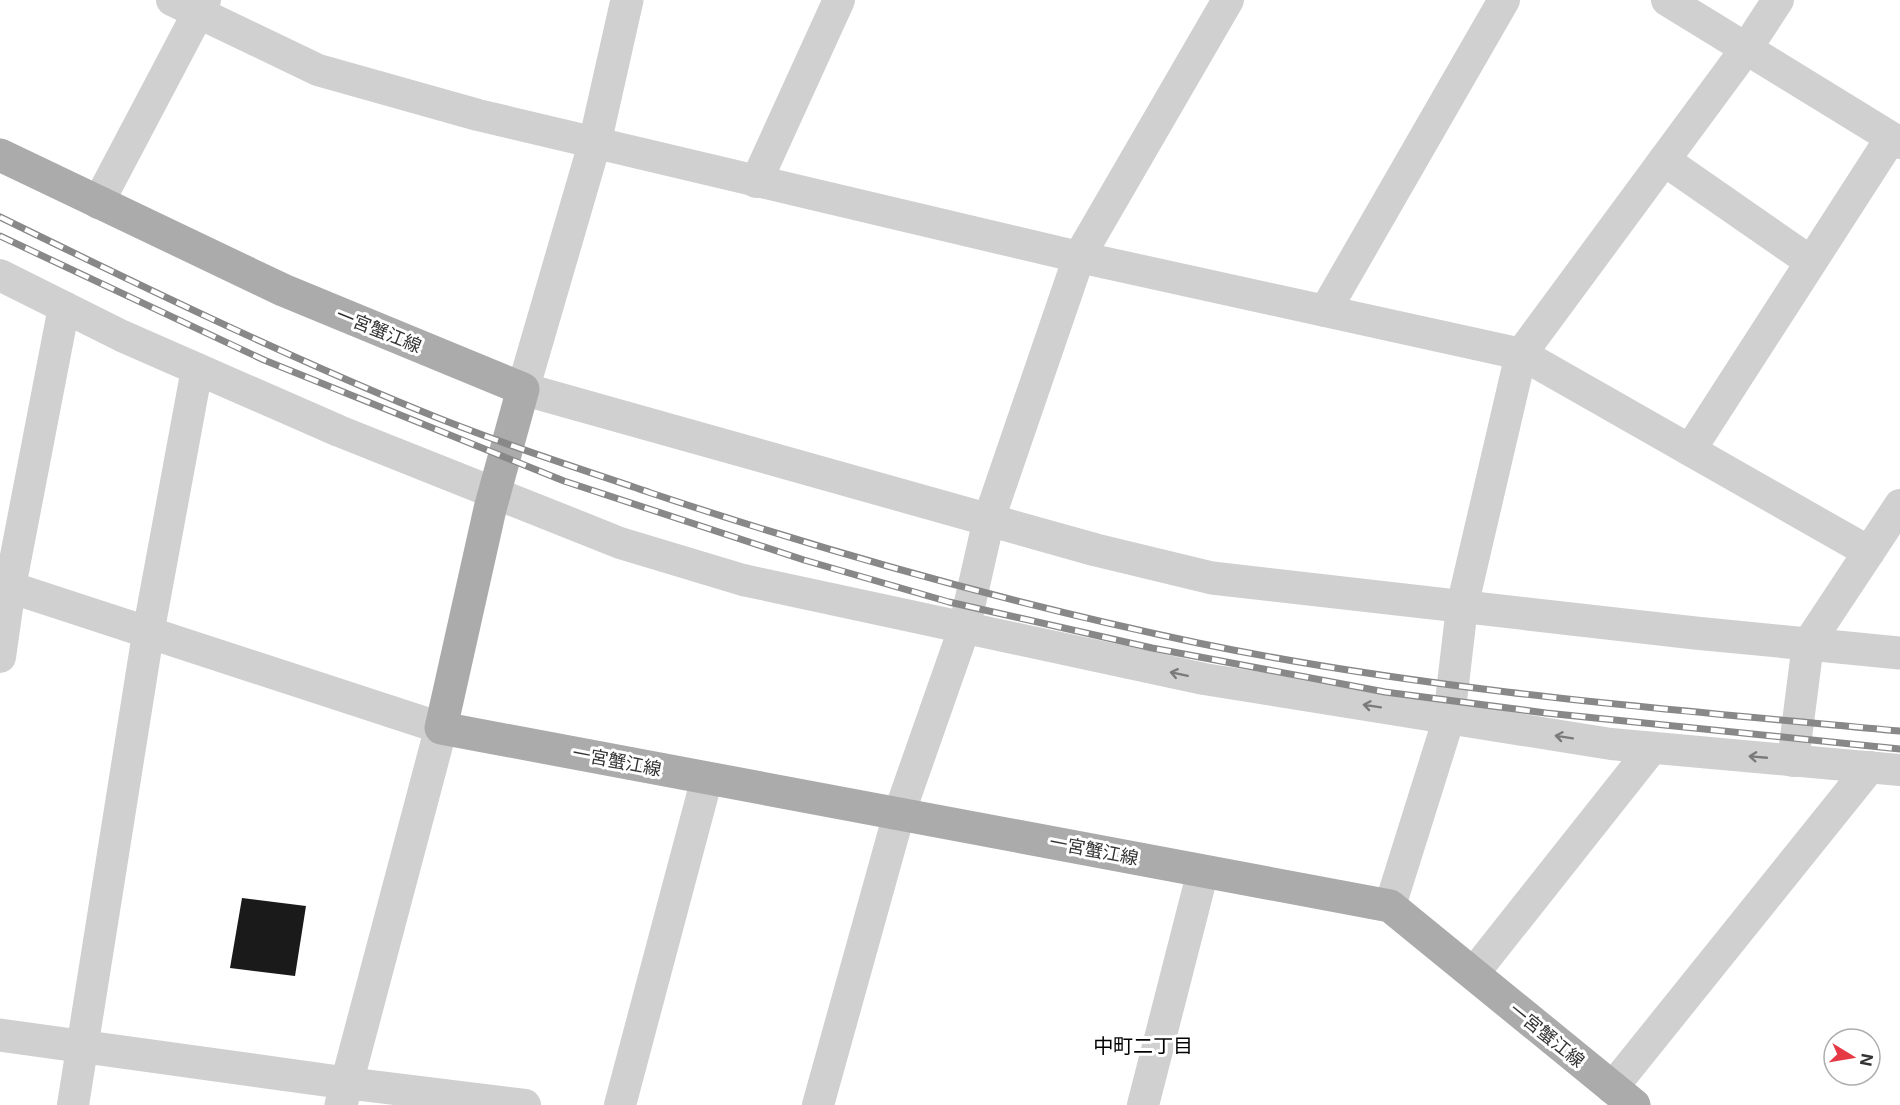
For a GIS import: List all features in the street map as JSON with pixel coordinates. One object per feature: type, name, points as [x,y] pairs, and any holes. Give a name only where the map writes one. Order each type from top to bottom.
[{"type":"main road","name":"一宮蟹江線","points":[[0,155],[282,290],[523,389]]},
{"type":"main road","points":[[441,728],[494,494],[523,389]]},
{"type":"main road","name":"一宮蟹江線","points":[[441,728],[1390,906],[1623,1096]]},
{"type":"street","points":[[627,0],[595,142],[523,389],[1096,550],[1212,578],[1900,653]]},
{"type":"street","points":[[756,182],[839,0]]},
{"type":"street","points":[[818,1105],[899,814],[964,629],[989,519],[1079,256],[1228,0]]},
{"type":"street","points":[[1325,311],[1504,0]]},
{"type":"street","points":[[1667,0],[1896,140],[1811,262],[1690,450]]},
{"type":"street","points":[[1390,906],[1449,718],[1462,607],[1521,354],[1746,49],[1778,0]]},
{"type":"street","points":[[98,203],[192,4],[318,70],[478,115],[756,182],[1521,354],[1869,552]]},
{"type":"street","points":[[1664,160],[1811,262]]},
{"type":"street","points":[[0,275],[197,369],[339,431],[620,543],[743,580],[1204,679],[1611,744],[1885,769]]},
{"type":"street","points":[[0,657],[5,585],[64,307]]},
{"type":"street","points":[[72,1105],[148,634],[197,369]]},
{"type":"street","points":[[1792,760],[1808,644],[1900,505]]},
{"type":"street","points":[[5,585],[148,634],[441,728],[344,1094]]},
{"type":"street","points":[[1473,974],[1652,748]]},
{"type":"street","points":[[1623,1096],[1885,769]]},
{"type":"street","points":[[620,1105],[707,778]]},
{"type":"street","points":[[1143,1105],[1203,871]]},
{"type":"street","points":[[0,1035],[82,1046],[344,1094],[525,1105]]},
{"type":"building","points":[[242,898],[306,906],[295,976],[230,968]]},
{"type":"railway","points":[[0,217],[259,340],[445,421],[651,493],[922,576],[1128,628],[1285,660],[1373,674],[1548,697],[1900,731]]},
{"type":"railway","points":[[0,236],[264,360],[564,481],[804,560],[949,602],[1152,648],[1385,692],[1546,713],[1900,749]]},
{"type":"district","name":"中町二丁目","points":[[1143,1046]]}]
